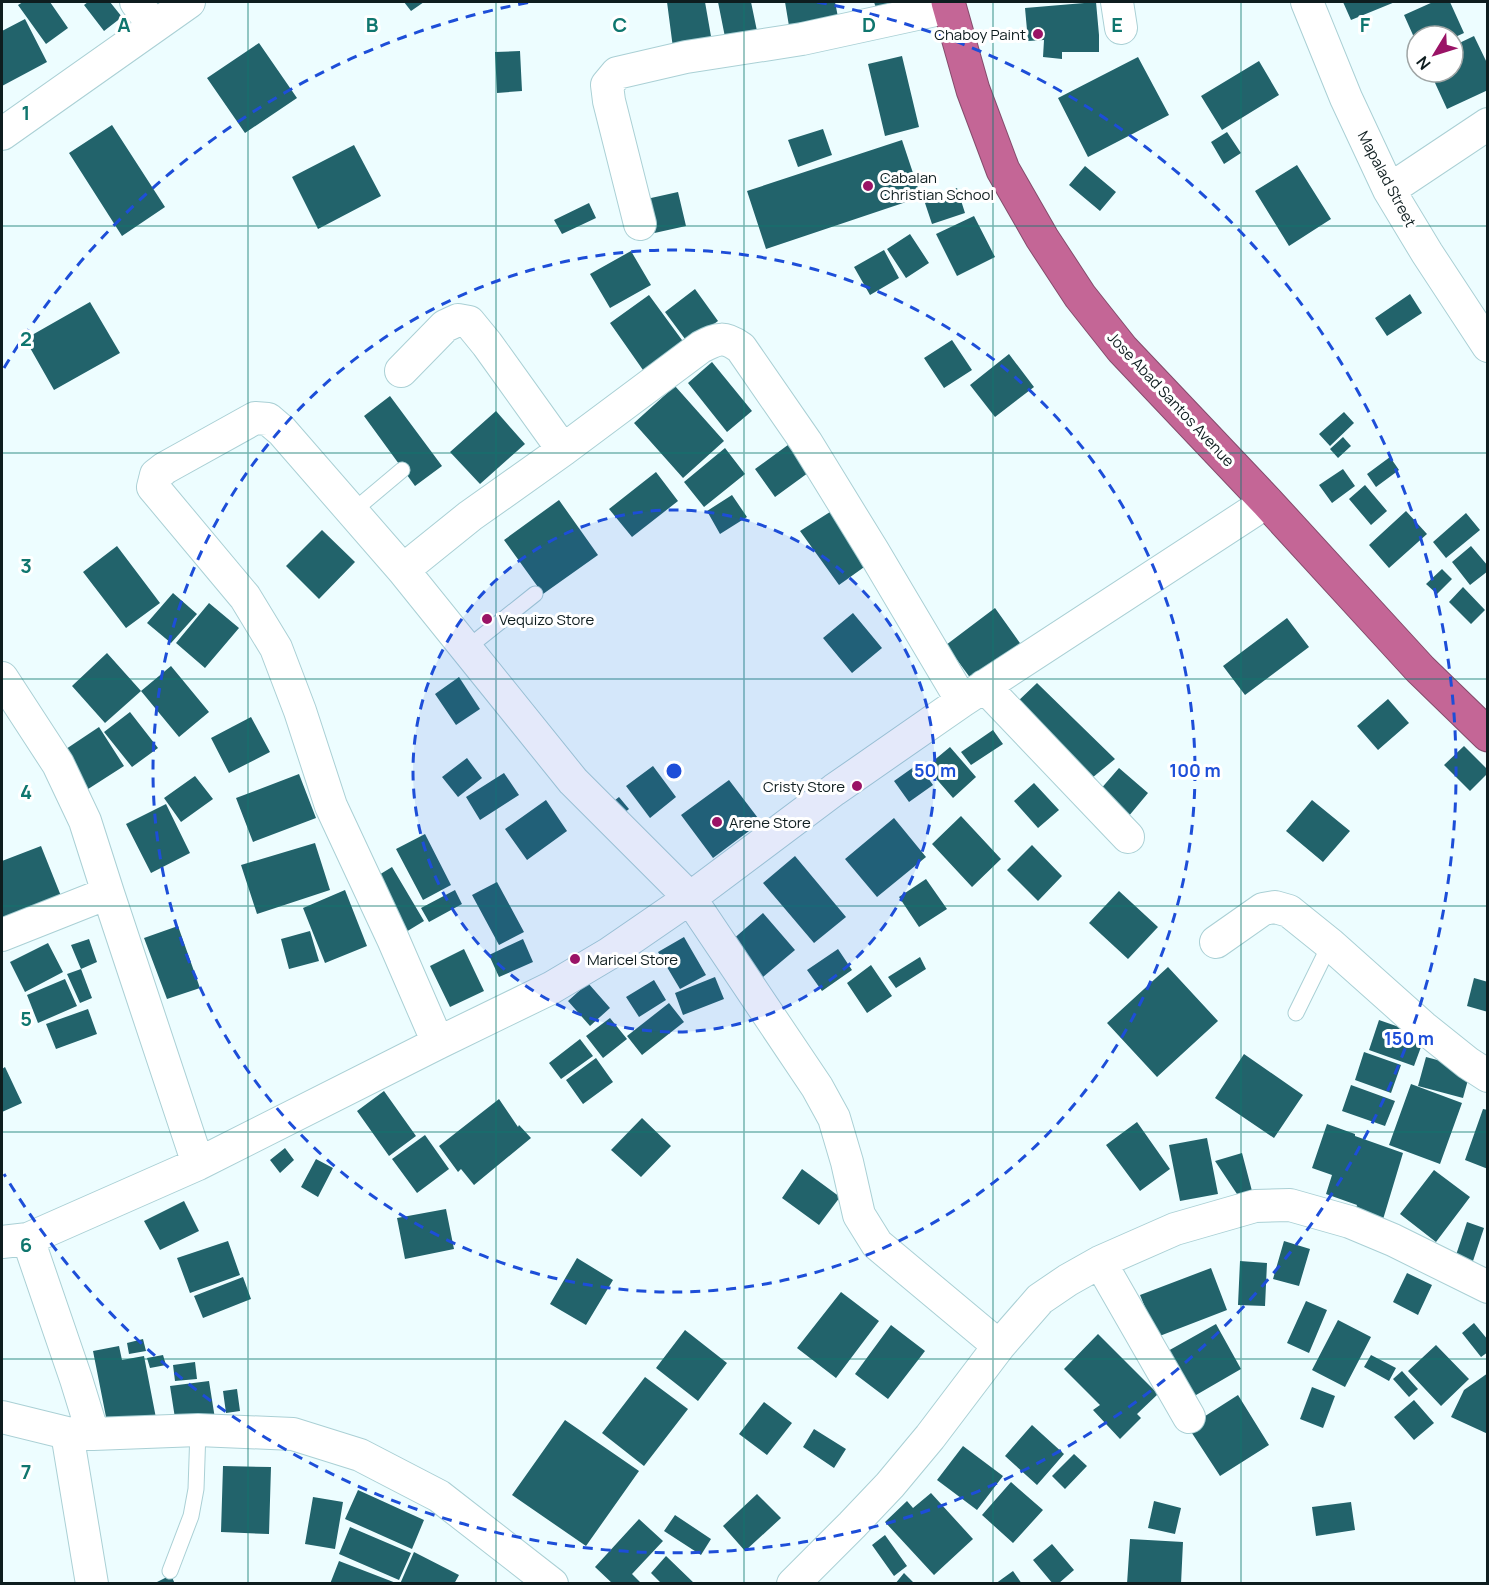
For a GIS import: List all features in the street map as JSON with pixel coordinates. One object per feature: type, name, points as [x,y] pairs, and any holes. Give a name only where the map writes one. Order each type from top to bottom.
[{"type":"highway","name":"Jose Abad Santos Avenue","points":[[948,4],[973,90],[1003,170],[1042,238],[1080,296],[1122,349],[1267,502],[1420,669],[1488,735]]},
{"type":"street","points":[[2,134],[145,13],[189,2]]},
{"type":"street","name":"Mapalad Street","points":[[1307,2],[1346,98],[1389,190],[1488,346]]},
{"type":"street","points":[[640,224],[609,101],[608,85],[617,73],[686,57],[802,39],[948,4]]},
{"type":"street","points":[[1389,190],[1488,124]]},
{"type":"street","points":[[401,371],[445,326],[458,320],[469,322],[563,450]]},
{"type":"street","points":[[403,570],[470,516],[701,348],[718,339],[731,341],[741,348],[806,442],[873,551],[973,693],[1128,837]]},
{"type":"street","points":[[438,1043],[331,806],[300,711],[276,648],[245,597],[153,487],[156,475],[165,468],[255,418],[268,419],[282,431],[403,570],[573,781],[690,898],[817,1088],[834,1118],[847,1161],[859,1215],[877,1244],[999,1346]]},
{"type":"street","points":[[92,1584],[76,1379],[15,1240],[198,1164],[551,988],[610,952],[690,898],[834,790],[973,693],[1267,502]]},
{"type":"street","points":[[2,678],[58,764],[85,821],[198,1164]]},
{"type":"street","points":[[2,935],[108,893]]},
{"type":"street","points":[[1216,942],[1263,909],[1275,908],[1289,911],[1330,944],[1423,1027],[1488,1076]]},
{"type":"street","points":[[793,1584],[890,1485],[930,1437],[999,1346],[1040,1299],[1100,1262],[1174,1230],[1255,1206],[1290,1205],[1350,1222],[1393,1239],[1488,1287]]},
{"type":"street","points":[[1100,1262],[1189,1417]]},
{"type":"street","points":[[2,1417],[80,1434],[198,1430],[293,1434],[360,1455],[439,1496],[552,1584]]},
{"type":"lane","points":[[352,512],[402,470]]},
{"type":"lane","points":[[466,649],[535,594]]},
{"type":"lane","points":[[1296,1012],[1330,944]]},
{"type":"lane","points":[[170,1570],[191,1516],[196,1489],[198,1430]]},
{"type":"building","points":[[23,2],[50,2],[68,28],[46,44],[18,5]]},
{"type":"building","points":[[88,2],[110,2],[122,17],[104,31],[84,5]]},
{"type":"building","points":[[404,2],[424,2],[411,11]]},
{"type":"building","points":[[667,2],[705,2],[712,42],[673,48]]},
{"type":"building","points":[[718,2],[751,2],[757,31],[725,37]]},
{"type":"building","points":[[785,2],[835,2],[838,17],[789,26]]},
{"type":"building","points":[[874,2],[899,2],[902,9],[879,17]]},
{"type":"building","points":[[1096,2],[1099,52],[1062,52],[1062,59],[1043,57],[1044,40],[1028,41],[1025,8]]},
{"type":"building","points":[[1343,2],[1395,2],[1351,20]]},
{"type":"building","points":[[1433,2],[1450,2],[1460,24],[1408,24],[1404,15]]},
{"type":"building","points":[[25,19],[47,62],[2,86],[2,31]]},
{"type":"building","points":[[1474,36],[1488,65],[1488,90],[1447,109],[1436,84],[1465,84],[1465,40]]},
{"type":"building","points":[[259,43],[297,98],[245,133],[207,78]]},
{"type":"building","points":[[520,51],[522,91],[497,93],[495,52]]},
{"type":"building","points":[[902,56],[919,127],[885,136],[868,64]]},
{"type":"building","points":[[1138,57],[1169,115],[1088,157],[1058,98]]},
{"type":"building","points":[[1259,61],[1279,95],[1222,130],[1201,96]]},
{"type":"building","points":[[112,125],[165,207],[122,236],[69,153]]},
{"type":"building","points":[[823,129],[832,155],[798,167],[788,140]]},
{"type":"building","points":[[1227,132],[1241,153],[1224,164],[1211,142]]},
{"type":"building","points":[[902,140],[921,197],[766,249],[747,191]]},
{"type":"building","points":[[354,145],[381,196],[318,229],[292,177]]},
{"type":"building","points":[[1297,165],[1331,219],[1289,246],[1255,191]]},
{"type":"building","points":[[1085,166],[1116,192],[1100,211],[1069,185]]},
{"type":"building","points":[[957,188],[965,213],[932,224],[924,200]]},
{"type":"building","points":[[678,192],[686,226],[650,234],[642,200]]},
{"type":"building","points":[[589,203],[596,218],[562,234],[554,220]]},
{"type":"building","points":[[974,216],[995,257],[957,276],[936,234]]},
{"type":"building","points":[[910,234],[929,263],[906,278],[887,249]]},
{"type":"building","points":[[884,250],[899,278],[870,295],[854,267]]},
{"type":"building","points":[[631,251],[651,285],[610,308],[590,274]]},
{"type":"building","points":[[695,289],[718,321],[688,343],[665,312]]},
{"type":"building","points":[[1410,294],[1422,313],[1387,336],[1375,318]]},
{"type":"building","points":[[649,295],[690,351],[650,380],[610,323]]},
{"type":"building","points":[[90,302],[120,353],[54,390],[25,339]]},
{"type":"building","points":[[952,340],[972,370],[944,388],[924,358]]},
{"type":"building","points":[[1009,354],[1034,387],[995,417],[970,385]]},
{"type":"building","points":[[712,362],[752,411],[727,432],[688,383]]},
{"type":"building","points":[[675,386],[724,441],[683,478],[634,423]]},
{"type":"building","points":[[390,396],[442,466],[415,486],[364,416]]},
{"type":"building","points":[[496,411],[525,444],[480,484],[450,452]]},
{"type":"building","points":[[1344,412],[1354,423],[1330,446],[1319,434]]},
{"type":"building","points":[[1343,437],[1351,446],[1338,458],[1330,449]]},
{"type":"building","points":[[792,442],[812,470],[775,497],[755,469]]},
{"type":"building","points":[[725,448],[745,474],[704,507],[684,482]]},
{"type":"building","points":[[1390,457],[1399,470],[1376,487],[1367,474]]},
{"type":"building","points":[[1343,469],[1355,486],[1332,503],[1319,485]]},
{"type":"building","points":[[656,472],[678,501],[632,537],[609,509]]},
{"type":"building","points":[[1365,485],[1387,511],[1371,525],[1349,499]]},
{"type":"building","points":[[732,495],[747,517],[720,534],[707,511]]},
{"type":"building","points":[[559,500],[598,555],[543,594],[504,540]]},
{"type":"building","points":[[1406,511],[1427,534],[1389,568],[1369,545]]},
{"type":"building","points":[[830,512],[867,565],[839,585],[800,531]]},
{"type":"building","points":[[1466,513],[1480,530],[1446,558],[1433,542]]},
{"type":"building","points":[[322,530],[355,562],[319,599],[286,566]]},
{"type":"building","points":[[117,546],[160,603],[126,628],[83,572]]},
{"type":"building","points":[[1471,546],[1488,566],[1488,571],[1470,585],[1452,562]]},
{"type":"building","points":[[1442,569],[1452,579],[1437,594],[1426,584]]},
{"type":"building","points":[[1463,587],[1485,610],[1471,624],[1449,602]]},
{"type":"building","points":[[173,593],[197,614],[171,643],[147,623]]},
{"type":"building","points":[[209,603],[239,628],[205,668],[176,643]]},
{"type":"building","points":[[995,608],[1027,653],[977,687],[946,645]]},
{"type":"building","points":[[853,613],[882,648],[852,673],[823,638]]},
{"type":"building","points":[[1287,618],[1309,647],[1245,695],[1223,666]]},
{"type":"building","points":[[107,653],[141,691],[105,723],[72,686]]},
{"type":"building","points":[[171,666],[209,712],[179,737],[141,691]]},
{"type":"building","points":[[459,677],[480,709],[456,725],[435,694]]},
{"type":"building","points":[[1037,683],[1115,759],[1092,778],[1015,704]]},
{"type":"building","points":[[1388,699],[1409,723],[1378,750],[1357,726]]},
{"type":"building","points":[[130,712],[158,748],[132,767],[104,732]]},
{"type":"building","points":[[251,717],[270,752],[229,773],[211,738]]},
{"type":"building","points":[[99,727],[124,766],[85,791],[60,753]]},
{"type":"building","points":[[993,730],[1003,744],[971,765],[961,752]]},
{"type":"building","points":[[1464,746],[1488,770],[1488,773],[1470,791],[1444,765]]},
{"type":"building","points":[[950,747],[976,777],[953,798],[926,767]]},
{"type":"building","points":[[467,758],[482,778],[458,797],[442,777]]},
{"type":"building","points":[[918,764],[933,785],[909,802],[894,781]]},
{"type":"building","points":[[653,766],[676,797],[650,818],[626,786]]},
{"type":"building","points":[[1119,768],[1148,793],[1128,817],[1099,791]]},
{"type":"building","points":[[504,773],[519,795],[480,820],[466,797]]},
{"type":"building","points":[[299,774],[316,818],[253,842],[236,798]]},
{"type":"building","points":[[195,776],[213,799],[181,822],[164,798]]},
{"type":"building","points":[[729,780],[761,822],[713,858],[681,815]]},
{"type":"building","points":[[1034,783],[1059,810],[1038,828],[1014,801]]},
{"type":"building","points":[[619,797],[629,809],[619,817],[610,804]]},
{"type":"building","points":[[546,800],[567,831],[527,860],[505,829]]},
{"type":"building","points":[[1312,800],[1350,831],[1323,862],[1286,831]]},
{"type":"building","points":[[166,804],[190,853],[151,873],[126,824]]},
{"type":"building","points":[[961,816],[1001,859],[972,887],[932,844]]},
{"type":"building","points":[[894,818],[926,857],[877,897],[845,859]]},
{"type":"building","points":[[425,834],[451,885],[423,900],[396,849]]},
{"type":"building","points":[[315,843],[330,890],[257,914],[241,865]]},
{"type":"building","points":[[1032,845],[1062,876],[1038,901],[1007,870]]},
{"type":"building","points":[[41,846],[61,896],[2,919],[2,861]]},
{"type":"building","points":[[795,856],[846,917],[814,943],[763,883]]},
{"type":"building","points":[[392,867],[424,921],[401,935],[369,881]]},
{"type":"building","points":[[926,879],[947,909],[919,927],[899,897]]},
{"type":"building","points":[[497,882],[524,932],[499,945],[472,895]]},
{"type":"building","points":[[345,890],[367,946],[325,963],[303,908]]},
{"type":"building","points":[[455,890],[462,904],[429,922],[421,908]]},
{"type":"building","points":[[1119,891],[1158,927],[1128,959],[1089,923]]},
{"type":"building","points":[[763,913],[795,950],[763,977],[731,941]]},
{"type":"building","points":[[178,926],[200,988],[167,999],[144,938]]},
{"type":"building","points":[[310,931],[319,961],[289,969],[281,939]]},
{"type":"building","points":[[684,937],[706,975],[680,989],[658,952]]},
{"type":"building","points":[[89,939],[97,962],[81,969],[71,945]]},
{"type":"building","points":[[523,939],[533,962],[499,977],[489,955]]},
{"type":"building","points":[[48,943],[63,972],[25,992],[10,962]]},
{"type":"building","points":[[464,949],[484,991],[450,1007],[430,966]]},
{"type":"building","points":[[838,949],[852,970],[822,991],[807,970]]},
{"type":"building","points":[[920,957],[926,969],[896,988],[888,977]]},
{"type":"building","points":[[871,965],[892,996],[867,1013],[847,983]]},
{"type":"building","points":[[1168,967],[1218,1021],[1157,1077],[1107,1023]]},
{"type":"building","points":[[81,969],[92,998],[80,1003],[67,974]]},
{"type":"building","points":[[715,977],[724,999],[683,1015],[675,993]]},
{"type":"building","points":[[1474,978],[1488,982],[1488,1012],[1467,1006]]},
{"type":"building","points":[[65,979],[77,1006],[38,1023],[27,995]]},
{"type":"building","points":[[654,980],[666,1000],[639,1017],[626,997]]},
{"type":"building","points":[[588,983],[610,1008],[590,1026],[568,1001]]},
{"type":"building","points":[[669,1003],[684,1022],[642,1055],[627,1036]]},
{"type":"building","points":[[88,1009],[97,1034],[56,1049],[46,1024]]},
{"type":"building","points":[[610,1018],[627,1039],[603,1058],[586,1036]]},
{"type":"building","points":[[1379,1020],[1425,1036],[1414,1066],[1369,1050]]},
{"type":"building","points":[[580,1039],[593,1056],[561,1079],[549,1063]]},
{"type":"building","points":[[1364,1052],[1401,1065],[1391,1093],[1355,1080]]},
{"type":"building","points":[[1244,1054],[1303,1095],[1274,1138],[1215,1098]]},
{"type":"building","points":[[1426,1057],[1471,1069],[1463,1098],[1418,1086]]},
{"type":"building","points":[[596,1058],[613,1082],[583,1104],[566,1080]]},
{"type":"building","points":[[5,1067],[22,1103],[2,1112],[2,1069]]},
{"type":"building","points":[[1411,1084],[1462,1103],[1440,1164],[1389,1145]]},
{"type":"building","points":[[1351,1085],[1395,1101],[1385,1126],[1342,1111]]},
{"type":"building","points":[[384,1091],[416,1136],[389,1156],[357,1111]]},
{"type":"building","points":[[499,1099],[518,1127],[519,1125],[531,1138],[474,1185],[461,1169],[458,1172],[439,1146]]},
{"type":"building","points":[[1483,1109],[1488,1110],[1488,1169],[1465,1160]]},
{"type":"building","points":[[642,1118],[671,1146],[641,1177],[611,1150]]},
{"type":"building","points":[[1137,1122],[1170,1169],[1140,1191],[1106,1145]]},
{"type":"building","points":[[1327,1124],[1403,1153],[1381,1226],[1353,1218],[1357,1205],[1326,1194],[1332,1175],[1312,1168]]},
{"type":"building","points":[[425,1135],[449,1169],[417,1193],[392,1159]]},
{"type":"building","points":[[1207,1138],[1218,1194],[1180,1201],[1169,1145]]},
{"type":"building","points":[[285,1148],[294,1160],[280,1173],[270,1160]]},
{"type":"building","points":[[1242,1153],[1252,1191],[1241,1200],[1215,1161]]},
{"type":"building","points":[[316,1159],[333,1168],[318,1197],[301,1187]]},
{"type":"building","points":[[802,1169],[840,1197],[819,1225],[782,1198]]},
{"type":"building","points":[[1434,1170],[1470,1197],[1436,1242],[1400,1214]]},
{"type":"building","points":[[184,1201],[199,1231],[160,1250],[144,1221]]},
{"type":"building","points":[[446,1209],[454,1249],[405,1259],[397,1218]]},
{"type":"building","points":[[1467,1222],[1484,1228],[1472,1264],[1455,1258]]},
{"type":"building","points":[[228,1241],[240,1275],[190,1293],[177,1258]]},
{"type":"building","points":[[1284,1241],[1310,1249],[1299,1286],[1273,1279]]},
{"type":"building","points":[[577,1258],[613,1280],[586,1325],[550,1304]]},
{"type":"building","points":[[1240,1261],[1267,1263],[1265,1306],[1238,1305]]},
{"type":"building","points":[[1211,1268],[1227,1310],[1157,1337],[1140,1295]]},
{"type":"building","points":[[1407,1273],[1432,1285],[1418,1315],[1393,1302]]},
{"type":"building","points":[[243,1277],[251,1299],[203,1318],[194,1296]]},
{"type":"building","points":[[841,1292],[879,1321],[836,1378],[797,1348]]},
{"type":"building","points":[[1306,1301],[1327,1310],[1309,1353],[1287,1343]]},
{"type":"building","points":[[1338,1320],[1371,1337],[1345,1387],[1312,1370]]},
{"type":"building","points":[[1474,1323],[1488,1340],[1488,1352],[1481,1357],[1462,1333]]},
{"type":"building","points":[[1216,1324],[1241,1369],[1184,1402],[1159,1356]]},
{"type":"building","points":[[891,1325],[925,1351],[888,1399],[855,1374]]},
{"type":"building","points":[[685,1330],[727,1363],[698,1401],[656,1368]]},
{"type":"building","points":[[1098,1334],[1158,1394],[1137,1414],[1141,1418],[1120,1439],[1093,1410],[1100,1405],[1064,1369]]},
{"type":"building","points":[[143,1339],[146,1351],[129,1354],[127,1343]]},
{"type":"building","points":[[1436,1345],[1469,1379],[1441,1406],[1408,1371]]},
{"type":"building","points":[[119,1346],[122,1360],[144,1356],[156,1418],[108,1427],[93,1351]]},
{"type":"building","points":[[163,1355],[166,1365],[150,1368],[147,1358]]},
{"type":"building","points":[[1371,1355],[1396,1368],[1389,1381],[1364,1367]]},
{"type":"building","points":[[195,1362],[197,1379],[175,1381],[173,1365]]},
{"type":"building","points":[[1402,1371],[1418,1389],[1409,1397],[1393,1379]]},
{"type":"building","points":[[1488,1373],[1488,1434],[1451,1417],[1464,1390]]},
{"type":"building","points":[[645,1377],[688,1409],[644,1466],[602,1433]]},
{"type":"building","points":[[209,1381],[216,1425],[177,1431],[170,1386]]},
{"type":"building","points":[[1312,1387],[1335,1396],[1323,1428],[1300,1419]]},
{"type":"building","points":[[237,1389],[240,1411],[226,1413],[223,1391]]},
{"type":"building","points":[[1238,1395],[1269,1445],[1220,1476],[1188,1427]]},
{"type":"building","points":[[1414,1400],[1434,1423],[1414,1440],[1394,1417]]},
{"type":"building","points":[[764,1402],[792,1423],[767,1455],[739,1434]]},
{"type":"building","points":[[565,1420],[639,1471],[586,1546],[512,1495]]},
{"type":"building","points":[[1032,1425],[1064,1454],[1037,1485],[1005,1456]]},
{"type":"building","points":[[814,1429],[846,1449],[834,1468],[803,1447]]},
{"type":"building","points":[[963,1446],[1003,1476],[977,1510],[937,1480]]},
{"type":"building","points":[[1074,1454],[1087,1466],[1065,1489],[1052,1476]]},
{"type":"building","points":[[223,1466],[271,1467],[269,1534],[221,1532]]},
{"type":"building","points":[[1011,1482],[1043,1510],[1013,1543],[982,1515]]},
{"type":"building","points":[[358,1490],[424,1520],[412,1549],[345,1519]]},
{"type":"building","points":[[931,1493],[973,1539],[934,1575],[885,1522],[907,1501],[913,1508]]},
{"type":"building","points":[[757,1494],[781,1518],[745,1551],[723,1526]]},
{"type":"building","points":[[313,1497],[343,1502],[335,1549],[305,1544]]},
{"type":"building","points":[[1154,1501],[1181,1508],[1175,1534],[1148,1528]]},
{"type":"building","points":[[1351,1502],[1355,1530],[1316,1536],[1312,1507]]},
{"type":"building","points":[[675,1515],[711,1539],[701,1555],[664,1531]]},
{"type":"building","points":[[639,1519],[663,1541],[632,1574],[642,1584],[613,1584],[595,1567]]},
{"type":"building","points":[[350,1527],[411,1553],[399,1580],[339,1554]]},
{"type":"building","points":[[885,1535],[907,1566],[894,1576],[872,1545]]},
{"type":"building","points":[[1130,1539],[1183,1542],[1181,1584],[1127,1584]]},
{"type":"building","points":[[1052,1544],[1074,1570],[1058,1584],[1053,1584],[1033,1560]]},
{"type":"building","points":[[414,1552],[459,1575],[454,1584],[400,1584]]},
{"type":"building","points":[[666,1556],[695,1584],[662,1584],[651,1573]]},
{"type":"building","points":[[339,1561],[396,1583],[396,1584],[330,1584]]},
{"type":"building","points":[[1013,1571],[1022,1584],[995,1584]]},
{"type":"building","points":[[904,1573],[915,1584],[895,1584]]},
{"type":"building","points":[[171,1575],[175,1584],[153,1584]]},
{"type":"place","name":"Chaboy Paint","points":[[1038,34]]},
{"type":"place","name":"Cabalan Christian School","points":[[868,186]]},
{"type":"place","name":"Vequizo Store","points":[[487,619]]},
{"type":"place","name":"Cristy Store","points":[[857,786]]},
{"type":"place","name":"Arene Store","points":[[717,822]]},
{"type":"place","name":"Maricel Store","points":[[575,959]]}]
